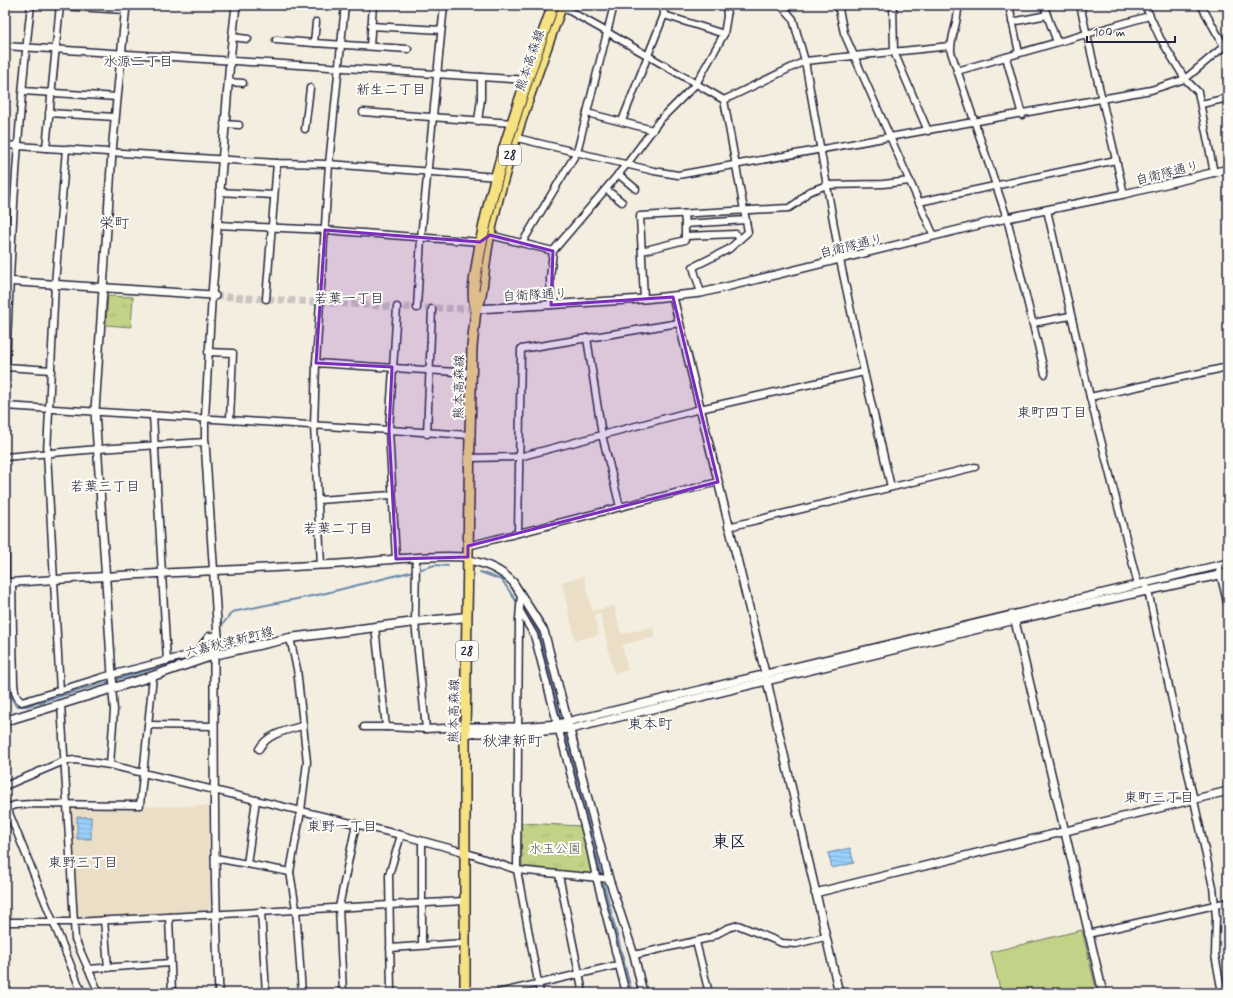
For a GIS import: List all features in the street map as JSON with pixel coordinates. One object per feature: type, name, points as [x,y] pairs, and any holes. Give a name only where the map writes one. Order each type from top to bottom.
[{"type":"main road","name":"熊本高森線","points":[[476,309],[472,299],[480,242],[511,136],[558,5]]},
{"type":"main road","name":"熊本高森線","points":[[511,136],[512,123],[531,80]]},
{"type":"main road","name":"熊本高森線","points":[[465,993],[464,852],[472,373],[476,309],[480,301],[500,176]]},
{"type":"main road","name":"六嘉秋津新町線","points":[[5,721],[61,704],[112,683],[153,676],[214,655],[290,638],[467,617]]},
{"type":"street","points":[[31,5],[26,48],[7,281],[6,367],[51,370]]},
{"type":"street","points":[[44,5],[126,8],[112,152],[95,411],[114,710],[110,765]]},
{"type":"street","points":[[219,993],[215,914],[216,858],[214,790],[214,655],[217,636],[205,442],[205,417],[208,352],[214,295],[224,124],[236,5]]},
{"type":"street","points":[[321,565],[314,426],[316,363],[329,164],[345,5]]},
{"type":"street","points":[[370,46],[373,5]]},
{"type":"street","points":[[417,308],[421,238],[444,5]]},
{"type":"street","points":[[558,5],[724,100],[748,232],[729,248],[692,267],[701,293]]},
{"type":"street","points":[[522,242],[577,152],[614,5]]},
{"type":"street","points":[[622,121],[664,15],[663,5]]},
{"type":"street","points":[[551,305],[550,278],[553,251],[627,164],[653,130],[696,84],[724,34],[727,16],[726,5]]},
{"type":"street","points":[[781,5],[793,19],[805,61],[840,260],[864,372],[892,487]]},
{"type":"street","points":[[838,5],[844,33],[934,236]]},
{"type":"street","points":[[892,5],[894,52],[928,131]]},
{"type":"street","points":[[958,5],[956,29],[950,46],[957,71],[1007,218],[1045,374]]},
{"type":"street","points":[[1009,5],[1019,53]]},
{"type":"street","points":[[1044,5],[1057,42]]},
{"type":"street","points":[[1080,5],[1124,194]]},
{"type":"street","points":[[1145,5],[1160,38],[1185,79],[1198,92],[1214,173]]},
{"type":"street","points":[[511,136],[654,171],[678,175],[1022,115],[1150,90],[1185,79],[1226,45],[1201,5]]},
{"type":"street","points":[[46,148],[59,6]]},
{"type":"street","points":[[664,15],[724,34]]},
{"type":"street","points":[[1012,22],[1047,15]]},
{"type":"street","points":[[957,71],[1150,16]]},
{"type":"street","points":[[314,43],[316,22]]},
{"type":"street","points":[[371,26],[441,30]]},
{"type":"street","points":[[232,37],[248,39]]},
{"type":"street","points":[[276,40],[408,49]]},
{"type":"street","points":[[5,46],[531,80]]},
{"type":"street","points":[[724,100],[805,61],[950,46]]},
{"type":"street","points":[[1006,57],[1022,115]]},
{"type":"street","points":[[478,121],[482,84],[481,76]]},
{"type":"street","points":[[228,82],[243,83]]},
{"type":"street","points":[[305,130],[310,88]]},
{"type":"street","points":[[23,91],[117,97]]},
{"type":"street","points":[[1201,104],[1228,98]]},
{"type":"street","points":[[363,112],[512,123]]},
{"type":"street","points":[[49,113],[115,117]]},
{"type":"street","points":[[586,113],[653,130]]},
{"type":"street","points":[[224,124],[239,125]]},
{"type":"street","points":[[5,145],[277,163],[329,164],[500,176]]},
{"type":"street","points":[[60,691],[47,453],[55,284],[66,149]]},
{"type":"street","points":[[919,202],[1116,160]]},
{"type":"street","points":[[266,298],[277,163]]},
{"type":"street","name":"自衛隊通り","points":[[476,309],[673,297],[701,293],[1007,218],[1124,194],[1228,169]]},
{"type":"street","points":[[618,174],[636,189]]},
{"type":"street","points":[[644,299],[640,216],[789,208],[798,202],[808,192],[828,185],[883,184],[910,181]]},
{"type":"street","points":[[606,189],[622,202]]},
{"type":"street","points":[[219,192],[274,195]]},
{"type":"street","points":[[1046,210],[1090,397],[1142,584],[1148,592],[1195,799],[1216,904],[1215,954],[1222,993]]},
{"type":"street","points":[[642,251],[685,240],[684,214]]},
{"type":"street","points":[[685,224],[746,220]]},
{"type":"street","points":[[217,225],[325,230],[480,242],[490,235],[553,251]]},
{"type":"street","points":[[685,236],[736,234],[740,239]]},
{"type":"street","points":[[7,281],[214,295]]},
{"type":"street","points":[[673,297],[766,678],[838,993]]},
{"type":"street","points":[[396,559],[389,430],[397,307]]},
{"type":"street","points":[[427,434],[432,309]]},
{"type":"street","points":[[1033,323],[1070,316]]},
{"type":"street","points":[[518,533],[521,349],[679,323]]},
{"type":"street","points":[[587,338],[602,435],[620,507]]},
{"type":"street","points":[[208,352],[233,353],[230,419]]},
{"type":"street","points":[[316,363],[472,373]]},
{"type":"street","points":[[1090,397],[1228,368]]},
{"type":"street","points":[[470,458],[519,457],[700,409],[864,372]]},
{"type":"street","points":[[5,406],[205,417],[427,434],[470,435]]},
{"type":"street","points":[[154,415],[154,446],[166,661]]},
{"type":"street","points":[[5,457],[205,442]]},
{"type":"street","points":[[728,527],[975,467]]},
{"type":"street","points":[[468,546],[718,482]]},
{"type":"street","points":[[318,500],[392,495]]},
{"type":"street","points":[[5,512],[15,694],[18,700],[22,702],[60,691],[112,683],[166,661],[192,654],[198,650],[209,636],[217,636]]},
{"type":"street","points":[[8,583],[162,572],[321,565],[447,556],[468,558],[503,572],[513,582],[521,597],[544,630],[590,849],[634,955],[642,993]]},
{"type":"street","points":[[416,558],[415,622],[426,729]]},
{"type":"street","points":[[364,727],[519,730],[564,726],[1014,618],[1228,563]]},
{"type":"street","points":[[1219,565],[1225,574],[1228,604]]},
{"type":"street","points":[[1014,618],[1148,592],[1225,574]]},
{"type":"street","points":[[5,651],[8,583]]},
{"type":"street","points":[[521,597],[517,870],[540,993]]},
{"type":"street","points":[[520,610],[534,635],[564,726],[602,878],[618,965],[626,993]]},
{"type":"street","points":[[1014,618],[1103,993]]},
{"type":"street","points":[[375,627],[386,727]]},
{"type":"street","points":[[290,638],[297,669],[307,762],[301,811],[290,872],[296,909],[302,993]]},
{"type":"street","points":[[82,993],[6,806],[140,804],[153,676]]},
{"type":"street","points":[[61,704],[75,939],[98,993]]},
{"type":"street","points":[[148,725],[214,726]]},
{"type":"street","points":[[259,749],[262,743],[275,735],[302,726]]},
{"type":"street","points":[[5,786],[64,760],[76,760],[110,765],[401,835],[464,852],[517,870],[602,878]]},
{"type":"street","points":[[815,893],[1228,791]]},
{"type":"street","points":[[247,864],[256,800]]},
{"type":"street","points":[[343,993],[339,907],[356,824]]},
{"type":"street","points":[[391,993],[389,875],[401,835]]},
{"type":"street","points":[[422,841],[422,945]]},
{"type":"street","points":[[216,858],[290,872]]},
{"type":"street","points":[[559,875],[583,993]]},
{"type":"street","points":[[5,922],[53,923],[464,901]]},
{"type":"street","points":[[1088,934],[1228,902]]},
{"type":"street","points":[[261,911],[266,993]]},
{"type":"street","points":[[169,917],[172,993]]},
{"type":"street","points":[[104,920],[108,968]]},
{"type":"street","points":[[634,955],[696,942],[738,925],[782,943],[796,944],[826,937]]},
{"type":"street","points":[[696,942],[709,993]]},
{"type":"street","points":[[390,948],[464,943]]},
{"type":"street","points":[[88,969],[170,964]]},
{"type":"street","points":[[498,993],[618,965]]},
{"type":"highlighted area","points":[[325,230],[480,242],[490,235],[553,251],[551,305],[673,297],[718,482],[468,546],[468,557],[396,559],[389,430],[392,367],[316,363]]},
{"type":"shaded area","points":[[584,576],[592,611],[614,606],[621,634],[653,627],[655,637],[622,645],[628,670],[614,674],[600,613],[594,614],[599,635],[575,640],[562,582]]},
{"type":"shaded area","points":[[208,806],[210,910],[79,919],[77,917],[69,810],[71,807]]},
{"type":"green space","points":[[108,296],[133,297],[131,327],[106,325]]},
{"type":"green space","name":"水玉公園","points":[[522,823],[582,826],[593,872],[590,874],[522,867]]},
{"type":"green space","points":[[1082,930],[1097,993],[1001,993],[991,952]]},
{"type":"water","points":[[77,817],[91,817],[91,839],[77,839]]},
{"type":"water","points":[[850,848],[854,863],[832,868],[828,853]]},
{"type":"waterway","points":[[8,470],[9,581]]},
{"type":"waterway","points":[[418,570],[435,565],[448,566]]},
{"type":"waterway","points":[[219,629],[232,612],[322,594],[414,571]]},
{"type":"waterway","points":[[480,572],[502,580],[518,604]]},
{"type":"waterway","points":[[9,585],[9,681],[11,697],[16,706],[27,706],[182,660]]},
{"type":"waterway","points":[[523,611],[538,631],[561,721]]},
{"type":"waterway","points":[[194,656],[202,652],[213,638]]},
{"type":"waterway","points":[[564,731],[632,993]]},
{"type":"tunnel","points":[[215,296],[397,307],[476,309]]},
{"type":"tram line","points":[[479,290],[485,253],[502,181],[523,111],[559,5]]},
{"type":"district","name":"水源二丁目","points":[[138,61]]},
{"type":"district","name":"新生二丁目","points":[[391,89]]},
{"type":"district","name":"栄町","points":[[114,223]]},
{"type":"district","name":"若葉一丁目","points":[[349,298]]},
{"type":"district","name":"東町四丁目","points":[[1052,412]]},
{"type":"district","name":"若葉三丁目","points":[[105,486]]},
{"type":"district","name":"若葉二丁目","points":[[338,528]]},
{"type":"district","name":"東本町","points":[[650,724]]},
{"type":"district","name":"秋津新町","points":[[512,741]]},
{"type":"district","name":"東町三丁目","points":[[1159,797]]},
{"type":"district","name":"東野一丁目","points":[[342,826]]},
{"type":"district","name":"東区","points":[[729,841]]},
{"type":"district","name":"東野三丁目","points":[[83,862]]}]
